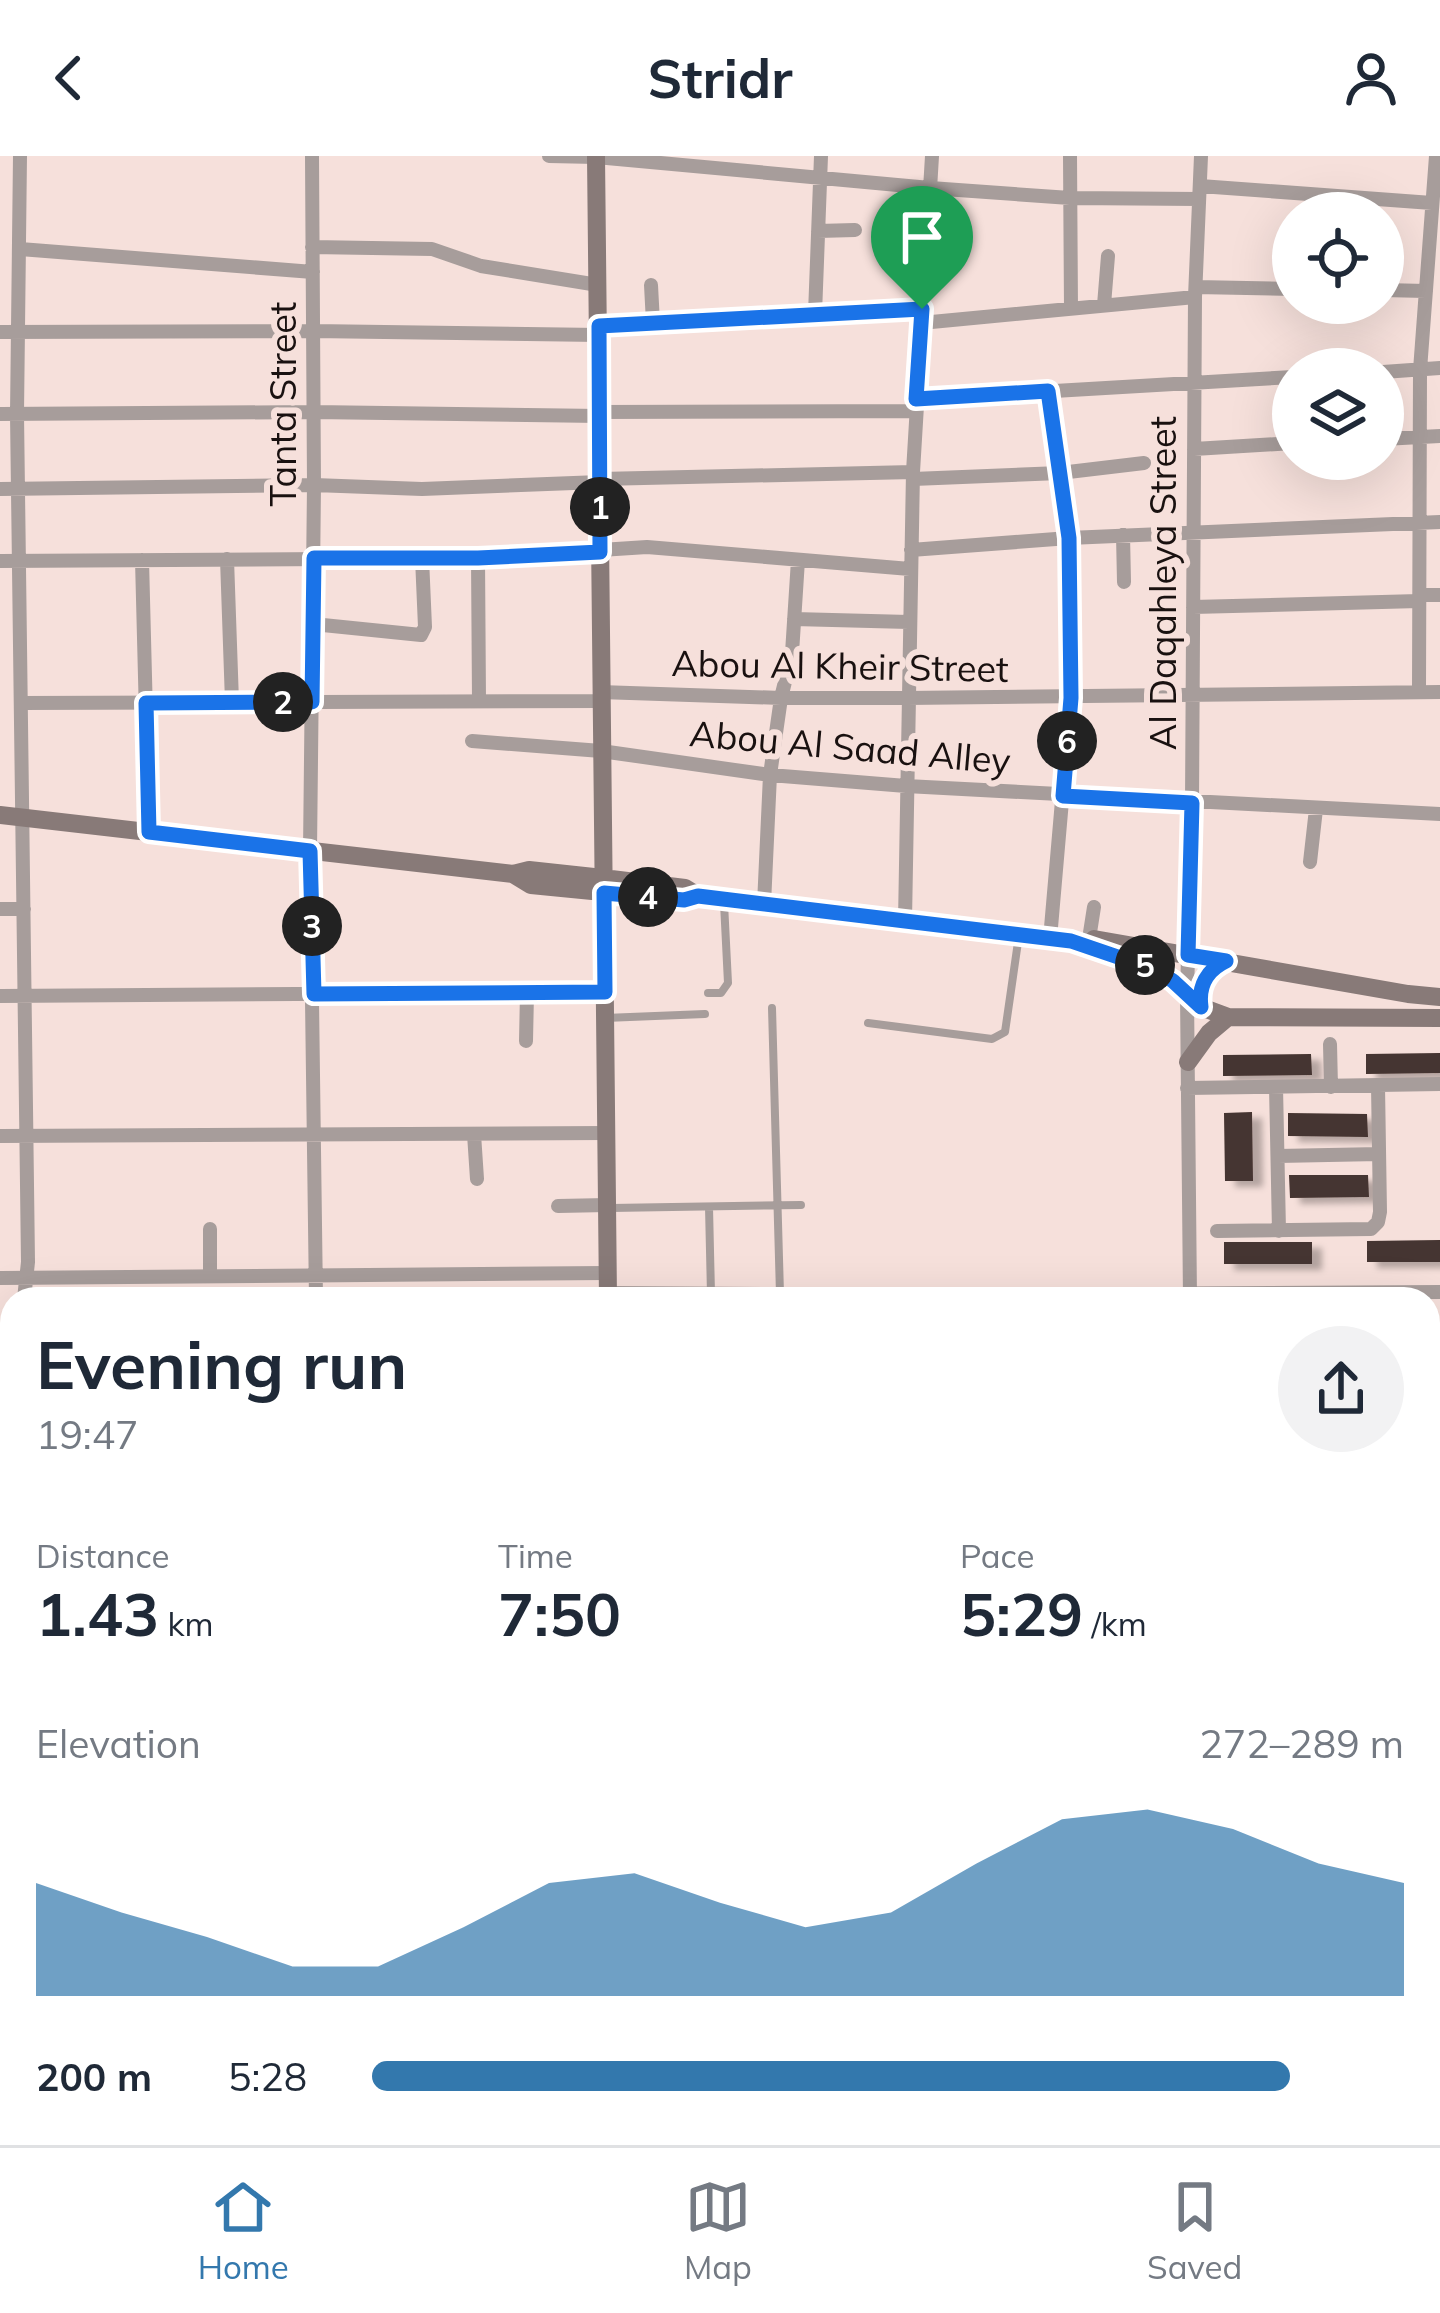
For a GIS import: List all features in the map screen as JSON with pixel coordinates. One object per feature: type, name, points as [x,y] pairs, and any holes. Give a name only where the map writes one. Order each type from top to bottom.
[{"type":"street","points":[[20,156],[17,414],[25,1287]]},
{"type":"street","name":"Tanta Street","points":[[311,156],[310,851],[316,1287]]},
{"type":"street","points":[[549,156],[730,163],[819,178],[1070,197],[1199,192],[1434,210]]},
{"type":"street","points":[[815,314],[821,156]]},
{"type":"street","points":[[905,921],[915,405],[932,156]]},
{"type":"street","points":[[1070,156],[1071,309]]},
{"type":"street","name":"Al Daqahleya Street","points":[[1190,1287],[1187,1088],[1194,1001],[1188,955],[1196,292],[1202,156]]},
{"type":"street","points":[[1419,691],[1420,370],[1426,291],[1434,272],[1436,156]]},
{"type":"street","points":[[596,157],[608,1287]]},
{"type":"street","points":[[0,215],[20,216]]},
{"type":"street","points":[[818,231],[855,230]]},
{"type":"street","points":[[312,247],[432,249],[481,266],[598,285]]},
{"type":"street","points":[[20,249],[313,272]]},
{"type":"street","points":[[1104,305],[1108,256]]},
{"type":"street","points":[[651,285],[653,323]]},
{"type":"street","points":[[0,332],[599,331],[653,323],[815,314],[921,316],[1071,309],[1196,292],[1272,290]]},
{"type":"street","points":[[1404,290],[1426,291]]},
{"type":"street","points":[[1404,371],[1440,368]]},
{"type":"street","points":[[0,415],[599,414],[915,405],[1048,391],[1272,378]]},
{"type":"street","points":[[1048,391],[1069,538],[1071,698],[1050,939]]},
{"type":"street","points":[[1404,438],[1440,436]]},
{"type":"street","points":[[1194,448],[1272,444]]},
{"type":"street","points":[[0,489],[422,488],[600,480],[1060,473],[1144,463]]},
{"type":"street","points":[[910,550],[1123,535],[1440,522]]},
{"type":"street","points":[[1123,535],[1124,582]]},
{"type":"street","points":[[0,562],[478,558],[647,547],[910,569]]},
{"type":"street","points":[[478,558],[479,701]]},
{"type":"street","points":[[227,559],[232,702]]},
{"type":"street","points":[[313,624],[421,634],[425,627],[422,559]]},
{"type":"street","points":[[142,560],[149,832]]},
{"type":"street","points":[[764,904],[770,775],[792,653],[798,560]]},
{"type":"street","points":[[1193,607],[1440,595]]},
{"type":"street","points":[[794,619],[909,622]]},
{"type":"street","points":[[0,650],[20,651]]},
{"type":"street","name":"Abou Al Kheir Street","points":[[21,703],[1440,692]]},
{"type":"street","name":"Abou Al Saad Alley","points":[[472,741],[906,786],[1440,814]]},
{"type":"street","points":[[1310,862],[1316,808]]},
{"type":"street","points":[[0,815],[513,874],[529,869],[603,885],[685,888],[698,896],[1080,940],[1440,997]]},
{"type":"street","points":[[1080,940],[1094,907]]},
{"type":"street","points":[[0,909],[24,909]]},
{"type":"street","points":[[1080,940],[1156,970],[1194,1001],[1228,1017],[1440,1018]]},
{"type":"street","points":[[1194,1001],[1212,970],[1226,961]]},
{"type":"street","points":[[1354,1017],[1363,1002],[1355,985]]},
{"type":"street","points":[[0,996],[605,992]]},
{"type":"street","points":[[526,1040],[527,993]]},
{"type":"street","points":[[1188,1063],[1228,1017]]},
{"type":"street","points":[[1330,1044],[1331,1087]]},
{"type":"street","points":[[1187,1088],[1440,1084]]},
{"type":"street","points":[[1217,1231],[1371,1229],[1380,1212],[1378,1086]]},
{"type":"street","points":[[1276,1087],[1279,1231]]},
{"type":"street","points":[[475,1133],[477,1179]]},
{"type":"street","points":[[0,1136],[606,1133]]},
{"type":"street","points":[[1278,1156],[1379,1154]]},
{"type":"street","points":[[558,1206],[607,1207]]},
{"type":"street","points":[[209,1229],[210,1276]]},
{"type":"street","points":[[0,1278],[607,1273]]},
{"type":"lane","points":[[708,993],[725,991],[728,983],[724,899]]},
{"type":"lane","points":[[868,1023],[992,1040],[1001,1036],[1019,935]]},
{"type":"lane","points":[[772,1008],[780,1287]]},
{"type":"lane","points":[[605,1018],[705,1014]]},
{"type":"lane","points":[[607,1207],[801,1205]]},
{"type":"lane","points":[[709,1207],[711,1287]]},
{"type":"building","points":[[1440,1053],[1440,1073],[1366,1074],[1366,1054]]},
{"type":"building","points":[[1311,1054],[1312,1075],[1223,1076],[1223,1055]]},
{"type":"building","points":[[1252,1112],[1253,1181],[1225,1181],[1224,1113]]},
{"type":"building","points":[[1288,1113],[1367,1114],[1368,1137],[1288,1136]]},
{"type":"building","points":[[1289,1175],[1368,1175],[1369,1197],[1290,1198]]},
{"type":"building","points":[[1440,1240],[1440,1262],[1367,1262],[1367,1241]]},
{"type":"building","points":[[1224,1242],[1312,1242],[1312,1264],[1224,1264]]},
{"type":"route","points":[[922,309],[916,399],[1048,391],[1069,538],[1071,698],[1063,796],[1192,803],[1188,955],[1226,961],[1203,983],[1201,1007],[1156,970],[1071,941],[698,896],[684,900],[604,893],[605,992],[314,994],[310,851],[149,832],[146,703],[312,702],[314,558],[600,552],[599,326],[922,309]]}]
